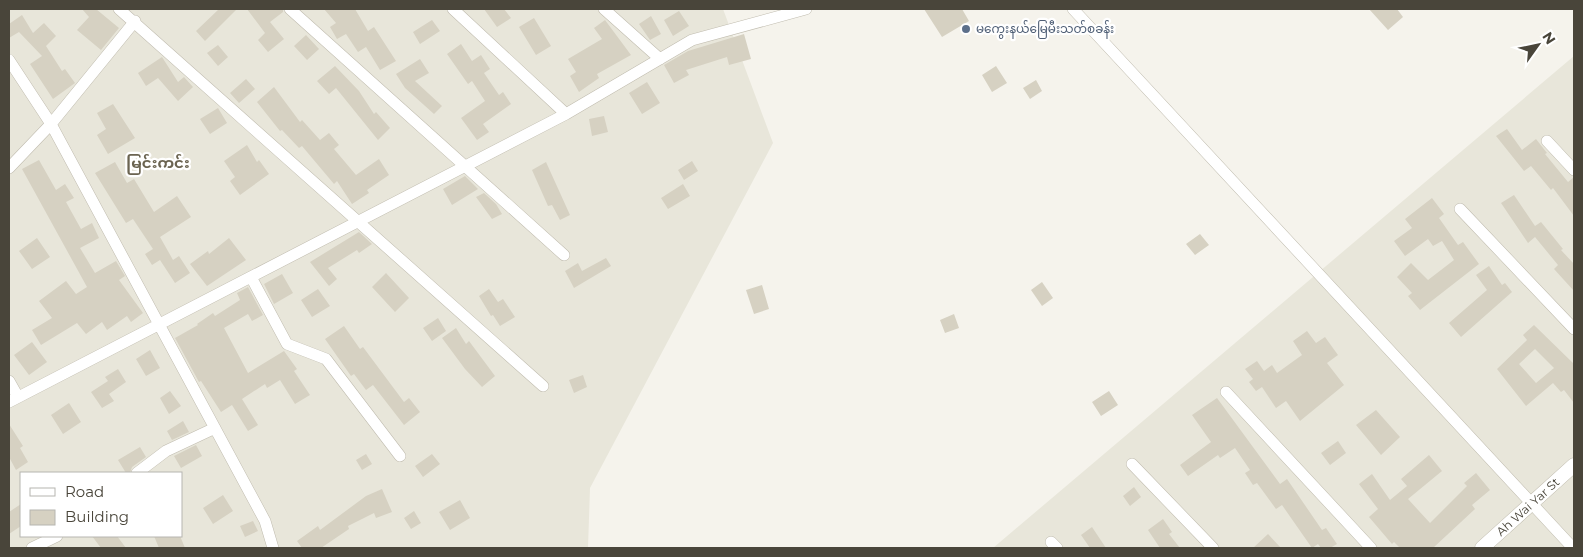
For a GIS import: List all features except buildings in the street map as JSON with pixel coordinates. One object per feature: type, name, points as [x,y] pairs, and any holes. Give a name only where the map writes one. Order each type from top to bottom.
[{"type":"street","points":[[119,9],[135,21],[357,222],[543,386]]},
{"type":"street","points":[[290,9],[564,255]]},
{"type":"street","points":[[453,9],[566,114]]},
{"type":"street","points":[[604,9],[660,59]]},
{"type":"street","points":[[9,381],[14,400],[566,114],[692,40],[806,9]]},
{"type":"street","points":[[1073,9],[1573,548]]},
{"type":"street","points":[[9,168],[51,124],[135,21]]},
{"type":"street","points":[[9,60],[51,124],[160,324],[265,521],[273,548]]},
{"type":"street","points":[[1547,141],[1574,170]]},
{"type":"street","points":[[1460,209],[1574,329]]},
{"type":"street","points":[[251,277],[287,344],[326,359],[400,456]]},
{"type":"street","points":[[1226,392],[1372,548]]},
{"type":"street","points":[[138,472],[166,451],[215,428]]},
{"type":"street","points":[[1132,464],[1212,548]]},
{"type":"street","name":"Ah Wai Yar St","points":[[1482,548],[1574,465]]},
{"type":"street","points":[[32,548],[55,537]]},
{"type":"shaded area","points":[[9,9],[723,9],[773,143],[590,488],[588,548],[9,548]]},
{"type":"shaded area","points":[[1574,56],[1574,548],[993,548]]},
{"type":"place","name":"မကွေးနယ်မြေမီးသတ်စခန်း","points":[[966,29]]},
{"type":"district","name":"မြင်းကင်း","points":[[158,163]]}]
